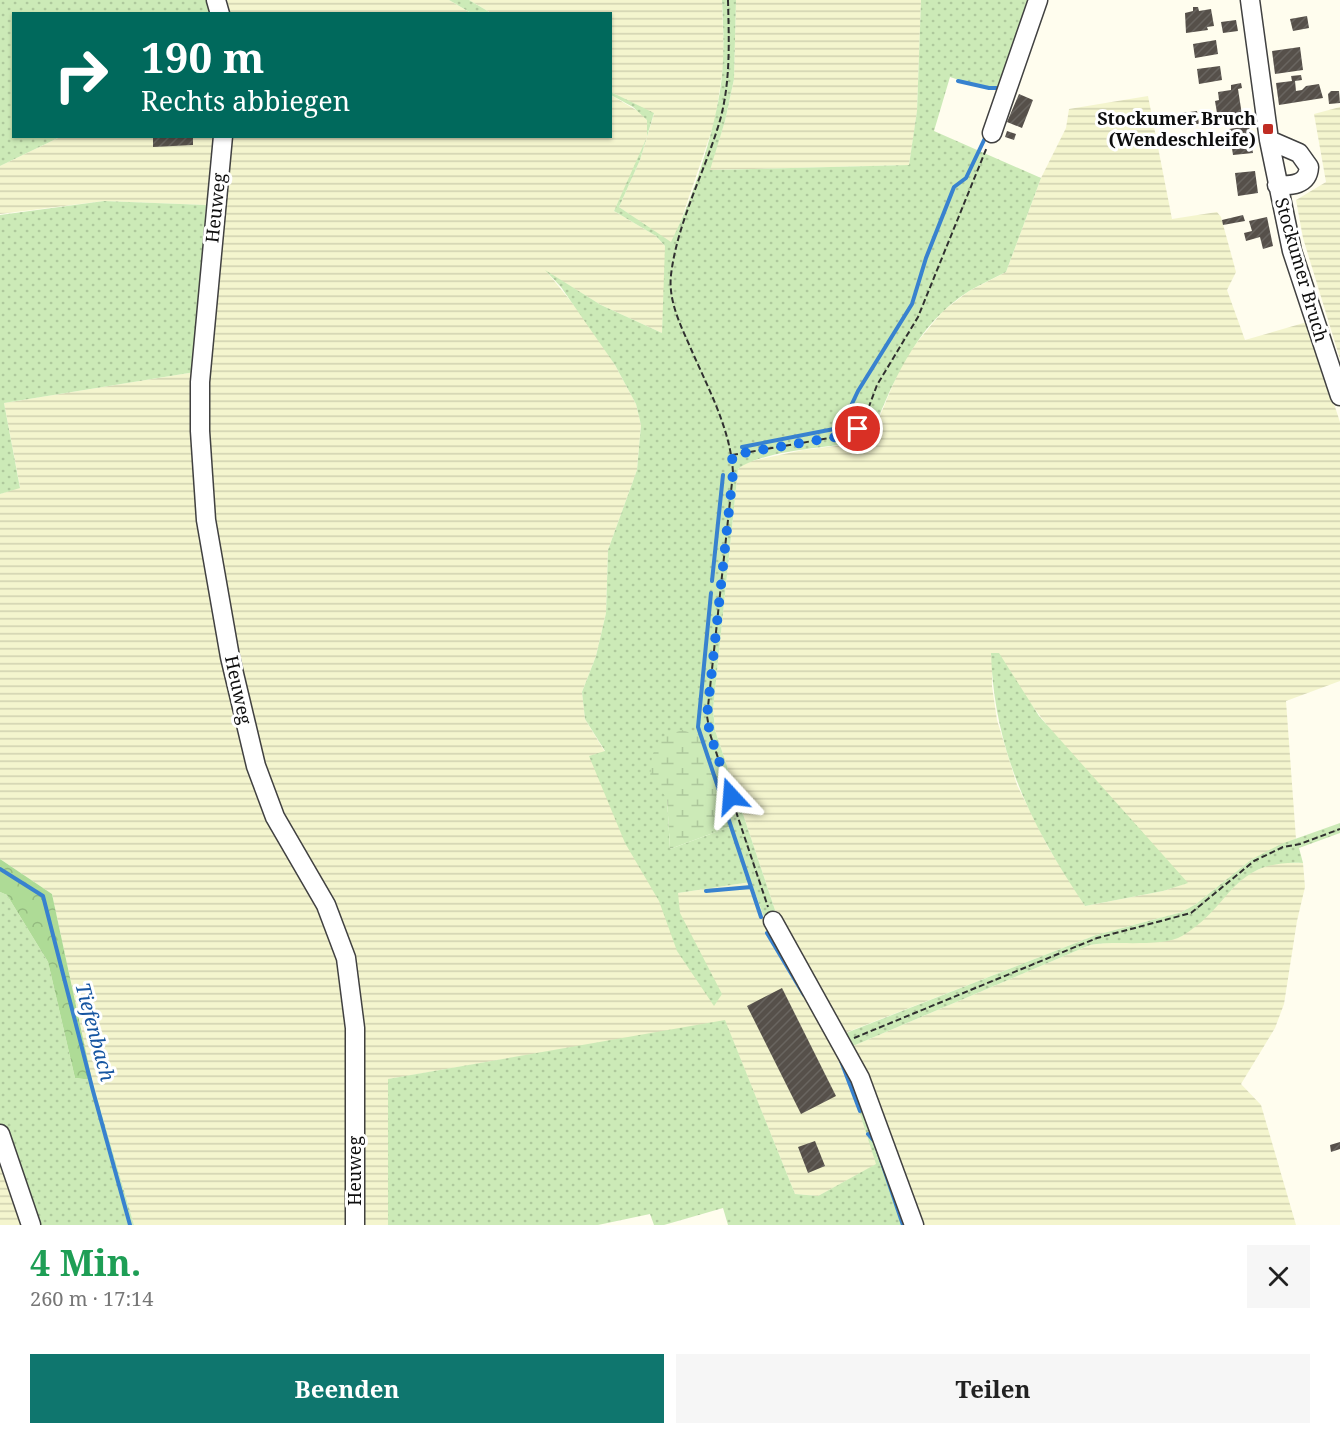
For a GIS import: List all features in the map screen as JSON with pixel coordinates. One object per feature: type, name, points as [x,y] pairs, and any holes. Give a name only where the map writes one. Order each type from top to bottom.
[{"type":"street","points":[[992,133],[1038,0]]},
{"type":"street","name":"Stockumer Bruch","points":[[1250,0],[1277,185],[1292,251],[1340,396]]},
{"type":"street","name":"Heuweg","points":[[223,138],[200,382],[200,431],[206,520],[228,646],[255,766],[275,817],[326,905],[346,958],[355,1028],[355,1225]]},
{"type":"street","points":[[1269,140],[1299,153],[1309,168],[1306,177],[1295,185],[1277,185]]},
{"type":"street","points":[[773,921],[860,1078],[914,1225]]},
{"type":"street","points":[[0,1134],[31,1225]]},
{"type":"path","points":[[728,0],[728,73],[724,105],[681,235],[671,275],[678,321],[722,424],[732,455],[733,473],[707,716],[710,734],[773,921]]},
{"type":"path","points":[[732,455],[847,435],[858,429],[868,411],[877,385],[918,317],[992,133]]},
{"type":"path","points":[[842,1043],[1097,938],[1191,913],[1254,861],[1283,847],[1300,844],[1340,829]]},
{"type":"green space","points":[[0,0],[208,0],[209,12],[12,12],[12,138],[58,138],[0,166]]},
{"type":"green space","points":[[221,0],[449,0],[469,12],[225,12]]},
{"type":"green space","points":[[449,0],[469,0],[489,12],[469,12]]},
{"type":"green space","points":[[469,0],[722,0],[724,62],[715,121],[671,243],[619,207],[640,160],[654,114],[612,93],[612,12],[489,12]]},
{"type":"green space","points":[[722,0],[736,0],[734,79],[725,121],[710,170],[909,165],[917,111],[921,0],[1029,0],[1002,87],[987,89],[950,77],[934,131],[1041,178],[1006,272],[969,291],[950,305],[919,339],[896,378],[869,442],[782,453],[764,457],[738,469],[713,709],[715,730],[779,922],[846,1033],[1096,935],[1182,912],[1196,904],[1252,859],[1281,844],[1340,823],[1340,833],[1299,848],[1303,863],[1279,864],[1261,869],[1246,877],[1199,924],[1182,936],[1162,942],[1090,945],[853,1046],[922,1225],[728,1225],[723,1208],[664,1225],[654,1225],[650,1214],[598,1225],[388,1225],[388,1079],[725,1020],[795,1194],[818,1196],[876,1164],[841,1054],[770,933],[751,882],[678,893],[680,913],[722,994],[714,1006],[677,951],[659,901],[625,843],[589,756],[605,751],[585,719],[582,692],[596,656],[606,613],[608,550],[637,470],[641,425],[636,404],[615,365],[561,287],[545,270],[601,305],[662,333],[665,246],[656,236],[614,211],[647,138],[619,207],[671,242],[689,202],[718,104],[723,60]],"holes":[[[667,798],[732,826],[670,849]]]},
{"type":"green space","points":[[736,0],[921,0],[917,112],[909,165],[709,170],[725,121],[734,79]]},
{"type":"green space","points":[[612,92],[654,113],[647,137],[647,120],[633,107],[612,96]]},
{"type":"green space","points":[[612,96],[647,119],[647,137],[614,211],[656,236],[665,246],[662,333],[601,305],[547,272],[582,315],[615,365],[636,404],[641,425],[637,470],[608,550],[606,613],[596,656],[582,692],[585,719],[605,752],[590,756],[678,893],[751,882],[770,933],[841,1054],[877,1164],[818,1196],[795,1194],[725,1021],[389,1079],[388,1225],[358,1225],[350,956],[276,810],[227,626],[203,431],[227,138],[612,138]]},
{"type":"green space","points":[[1148,96],[1172,219],[1217,212],[1221,217],[1236,272],[1227,290],[1245,340],[1307,322],[1340,422],[1340,681],[1286,701],[1296,839],[1252,859],[1196,904],[1182,912],[1096,935],[845,1033],[779,922],[715,730],[713,708],[738,469],[747,462],[803,450],[869,442],[902,363],[918,341],[943,311],[969,291],[1006,272],[1041,178],[1066,128],[1069,109]],"holes":[[[992,653],[1063,746],[1187,883],[1163,891],[1085,906],[1048,847],[1017,785],[997,720],[992,686]]]},
{"type":"green space","points":[[1340,107],[1340,359],[1303,238],[1296,200],[1326,182],[1314,114]]},
{"type":"green space","points":[[58,138],[216,138],[216,156],[206,205],[104,201],[0,214],[0,166]]},
{"type":"green space","points":[[104,201],[206,205],[195,372],[4,403],[20,488],[0,494],[0,215]]},
{"type":"green space","points":[[195,372],[194,433],[249,763],[320,903],[340,959],[347,1003],[348,1225],[134,1225],[92,1080],[52,894],[0,859],[0,494],[20,487],[4,403]]},
{"type":"green space","points":[[991,653],[999,653],[1039,716],[1188,883],[1163,891],[1085,906],[1032,817],[1019,786],[999,723]]},
{"type":"green space","points":[[682,730],[700,736],[732,826],[670,849],[667,798],[650,778],[652,756],[660,738]]},
{"type":"green space","points":[[0,859],[52,894],[92,1080],[75,1078],[48,962],[7,895],[0,892]]},
{"type":"green space","points":[[1273,863],[1303,863],[1305,887],[1297,921],[1284,1004],[1275,1028],[1241,1084],[1261,1105],[1296,1225],[922,1225],[853,1046],[1090,945],[1119,941],[1173,939],[1194,927],[1246,875]]},
{"type":"green space","points":[[0,892],[7,895],[48,962],[75,1078],[92,1080],[134,1225],[25,1225],[0,1155]]},
{"type":"green space","points":[[0,1155],[25,1225],[0,1225]]},
{"type":"building","points":[[1193,7],[1198,7],[1199,11],[1211,9],[1214,26],[1207,27],[1208,30],[1186,33],[1185,13],[1193,11]]},
{"type":"building","points":[[1307,16],[1309,28],[1293,31],[1290,19]]},
{"type":"building","points":[[1236,20],[1238,31],[1223,33],[1221,22]]},
{"type":"building","points":[[1216,40],[1218,54],[1195,58],[1193,44]]},
{"type":"building","points":[[1300,47],[1303,70],[1275,74],[1272,51]]},
{"type":"building","points":[[1220,66],[1222,80],[1199,84],[1197,69]]},
{"type":"building","points":[[1301,75],[1302,80],[1295,81],[1296,91],[1306,86],[1319,84],[1323,98],[1279,105],[1276,83],[1292,81],[1291,76]]},
{"type":"building","points":[[1241,83],[1242,88],[1238,89],[1242,115],[1218,119],[1215,101],[1219,100],[1218,92],[1231,90],[1231,85]]},
{"type":"building","points":[[1331,91],[1339,91],[1340,103],[1329,104],[1328,94]]},
{"type":"building","points":[[1019,94],[1033,100],[1022,128],[1007,122]]},
{"type":"building","points":[[1197,111],[1199,124],[1184,124],[1182,113]]},
{"type":"building","points":[[1249,126],[1253,153],[1233,155],[1229,129]]},
{"type":"building","points":[[1007,131],[1016,134],[1014,140],[1005,137]]},
{"type":"building","points":[[153,138],[193,138],[193,145],[153,147]]},
{"type":"building","points":[[1255,171],[1258,193],[1238,196],[1235,173]]},
{"type":"building","points":[[1243,215],[1245,221],[1223,225],[1222,220]]},
{"type":"building","points":[[1267,217],[1273,246],[1263,249],[1260,237],[1246,241],[1244,233],[1252,231],[1249,221]]},
{"type":"building","points":[[782,988],[836,1096],[801,1114],[747,1006]]},
{"type":"building","points":[[815,1141],[825,1166],[808,1173],[798,1147]]},
{"type":"building","points":[[1340,1142],[1340,1149],[1331,1152],[1330,1145]]},
{"type":"waterway","points":[[958,81],[989,88],[1000,88]]},
{"type":"waterway","points":[[742,447],[834,429],[842,425],[858,391],[912,304],[926,258],[954,187],[966,178],[986,136]]},
{"type":"waterway","points":[[712,581],[723,475]]},
{"type":"waterway","points":[[711,593],[698,727],[761,917]]},
{"type":"waterway","name":"Tiefenbach","points":[[0,869],[43,896],[130,1225]]},
{"type":"waterway","points":[[706,891],[751,887]]},
{"type":"waterway","points":[[767,933],[804,995]]},
{"type":"waterway","points":[[841,1061],[860,1111]]},
{"type":"waterway","points":[[868,1134],[875,1142],[903,1225]]},
{"type":"place","name":"Stockumer Bruch (Wendeschleife)","points":[[1268,129]]},
{"type":"route","points":[[731,796],[710,734],[707,716],[733,473],[732,455],[847,435],[858,429]]}]
